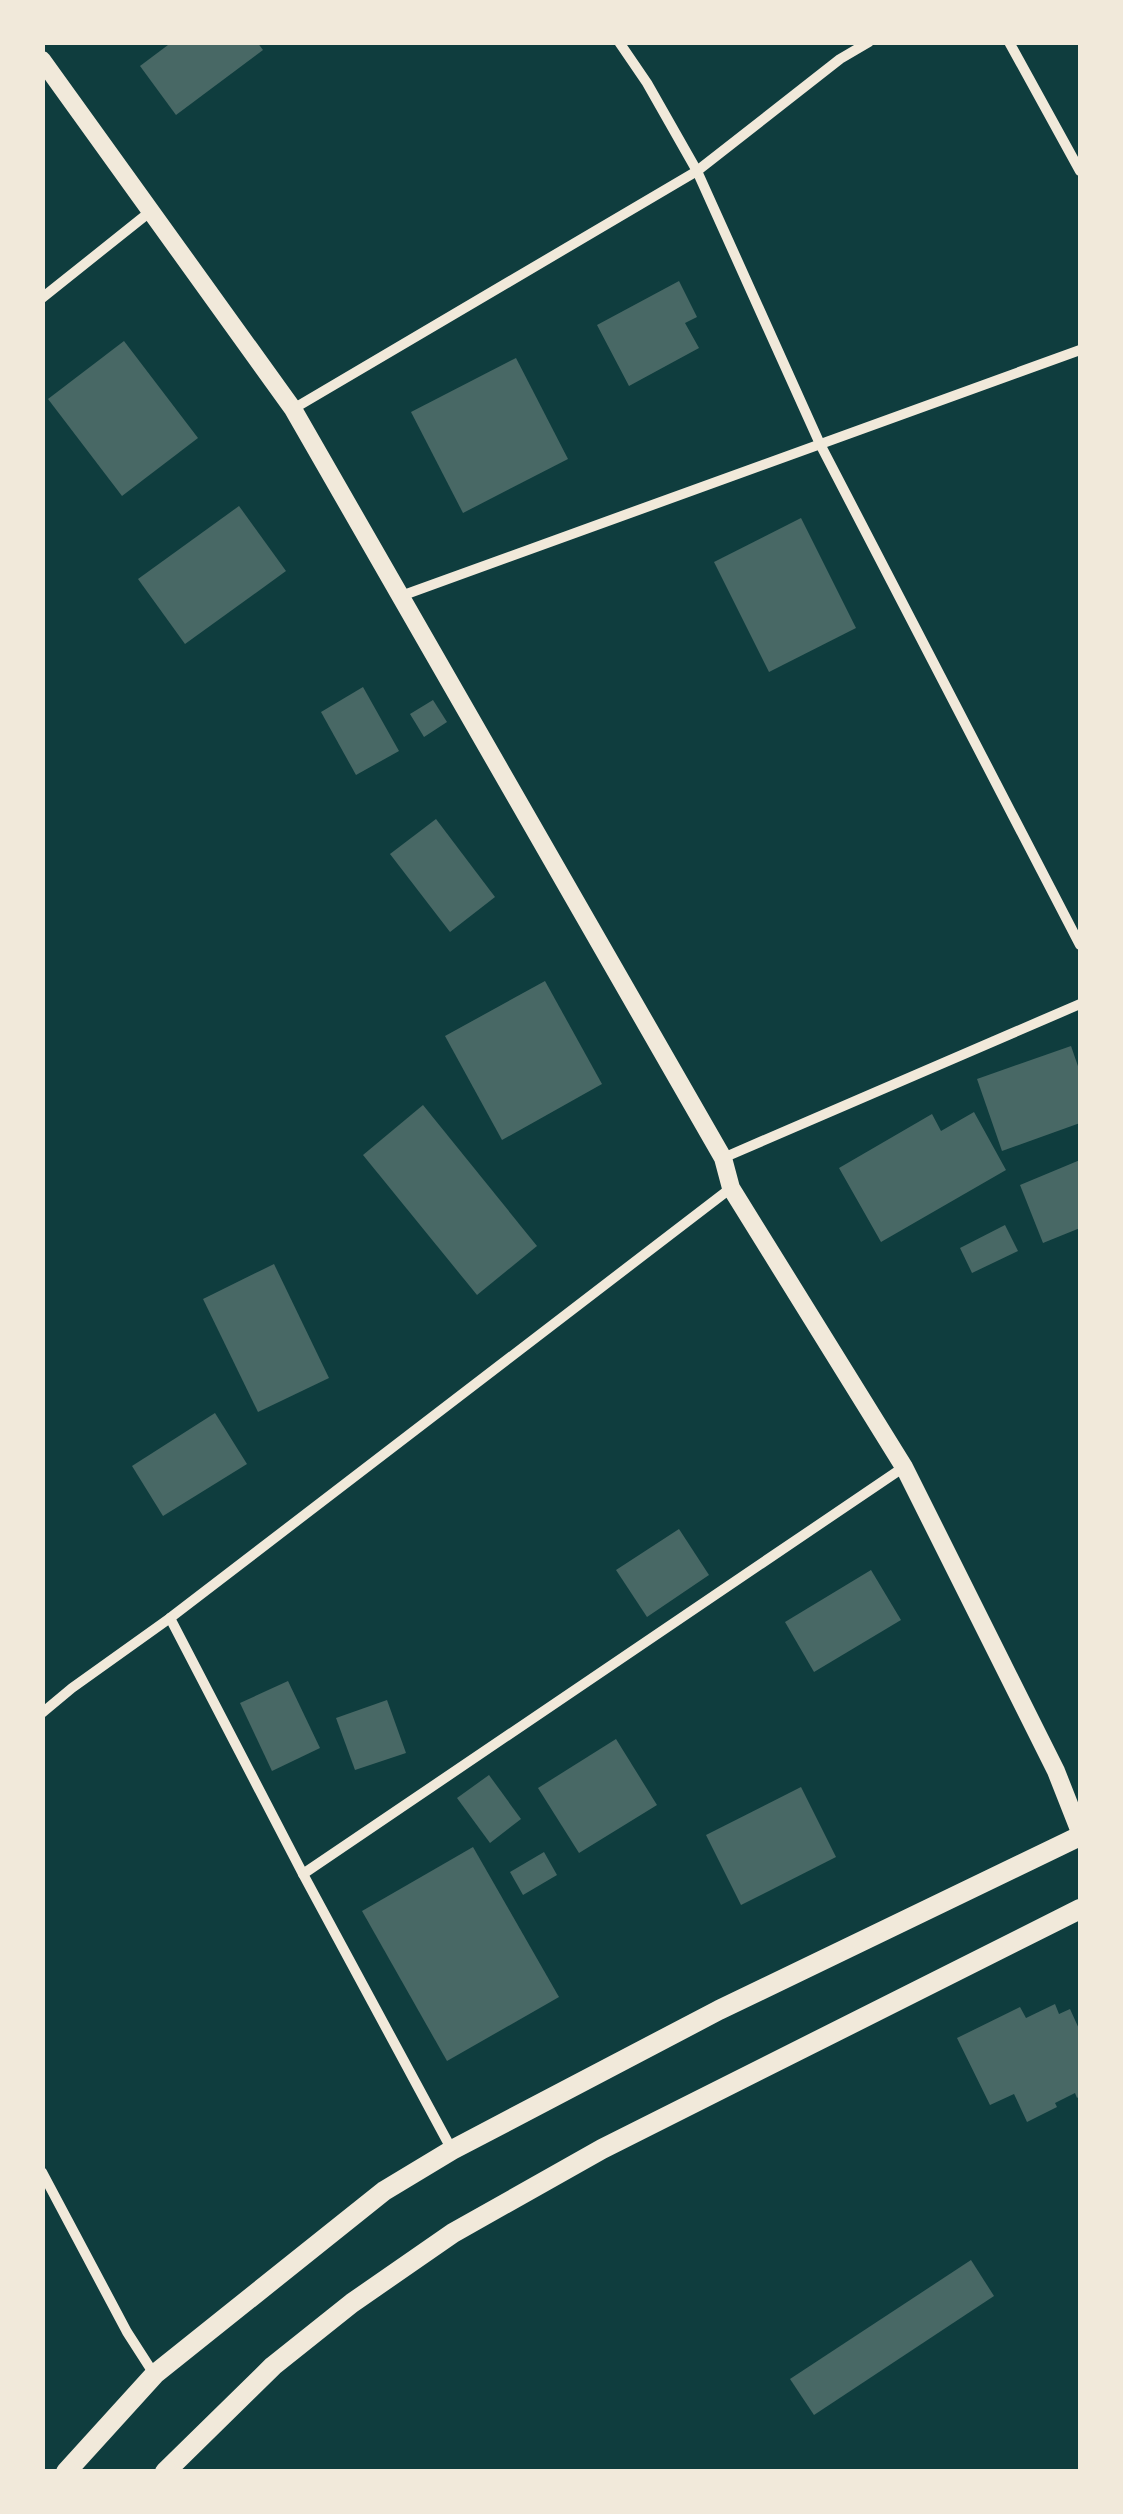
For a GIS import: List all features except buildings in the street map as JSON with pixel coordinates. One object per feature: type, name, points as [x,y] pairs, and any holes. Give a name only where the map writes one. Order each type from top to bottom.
[{"type":"main road","points":[[66,2472],[155,2374],[384,2191],[452,2150],[719,2010],[1080,1834]]},
{"type":"main road","points":[[165,2472],[273,2366],[352,2303],[453,2233],[602,2150],[1080,1909]]},
{"type":"street","points":[[620,42],[698,171],[820,444],[1080,945]]},
{"type":"street","points":[[293,409],[698,171],[840,59],[869,42]]},
{"type":"street","points":[[1009,42],[1080,171]]},
{"type":"street","points":[[42,60],[293,409],[723,1158],[731,1188],[904,1467],[1056,1771],[1080,1834]]},
{"type":"street","points":[[42,298],[152,211]]},
{"type":"street","points":[[401,596],[1080,350]]},
{"type":"street","points":[[723,1158],[1080,1004]]},
{"type":"street","points":[[42,1713],[731,1188]]},
{"type":"street","points":[[303,1874],[904,1467]]},
{"type":"street","points":[[170,1618],[452,2150]]},
{"type":"street","points":[[42,2172],[127,2332],[155,2374]]}]
